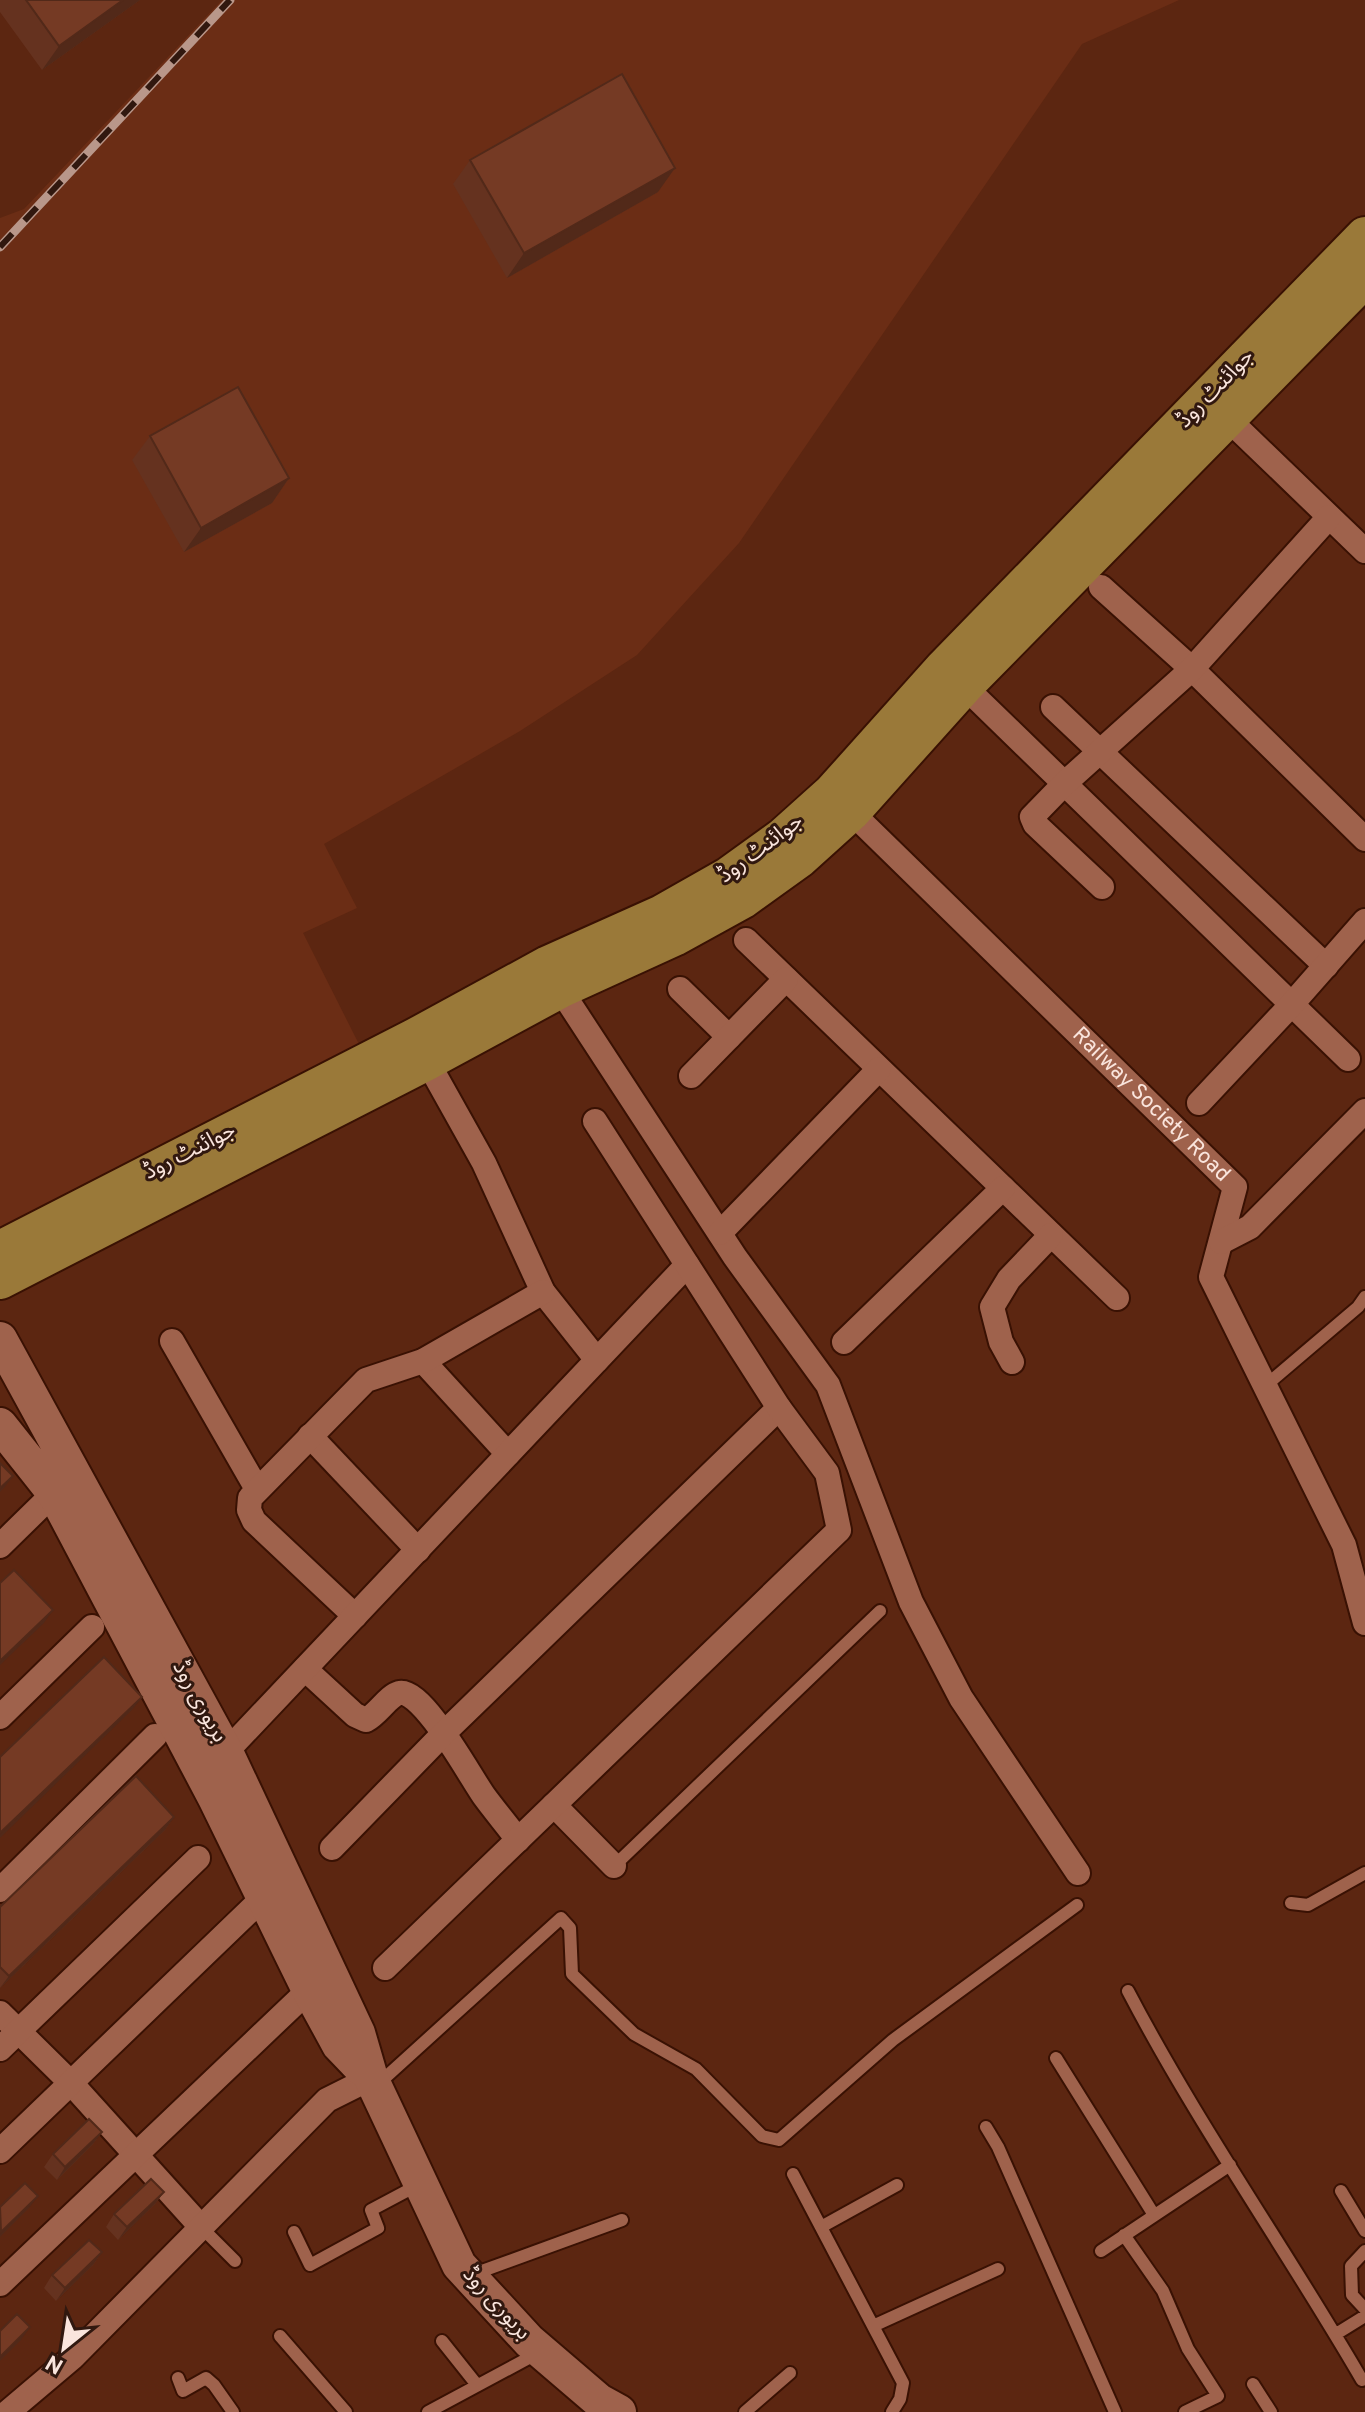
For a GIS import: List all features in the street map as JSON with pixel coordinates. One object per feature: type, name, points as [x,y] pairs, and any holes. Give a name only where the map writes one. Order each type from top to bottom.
[{"type":"main road","name":"جوائنٹ روڈ","points":[[0,1280],[427,1061],[560,989],[674,937],[743,899],[800,858],[944,668],[1365,236]]},
{"type":"main road","name":"جوائنٹ روڈ","points":[[0,1250],[414,1038],[548,965],[697,895],[842,802],[964,686],[1365,278]]},
{"type":"main road","name":"بریوری روڈ","points":[[0,1339],[226,1752],[358,2033],[373,2082],[459,2265],[540,2351],[599,2401],[619,2412]]},
{"type":"main road","name":"بریوری روڈ","points":[[0,1425],[54,1493],[215,1798],[309,1990],[339,2045],[373,2082]]},
{"type":"street","points":[[1227,418],[1365,551]]},
{"type":"street","points":[[1102,887],[1035,824],[1032,817],[1065,783],[1192,669],[1329,517]]},
{"type":"street","points":[[1101,587],[1192,669],[1365,839]]},
{"type":"street","points":[[964,686],[1348,1059]]},
{"type":"street","points":[[1053,707],[1326,966]]},
{"type":"street","name":"Railway Society Road","points":[[842,802],[1235,1187],[1211,1277],[1344,1545],[1365,1623]]},
{"type":"street","points":[[1199,1103],[1365,921]]},
{"type":"street","points":[[746,940],[1117,1298]]},
{"type":"street","points":[[691,1076],[786,979]]},
{"type":"street","points":[[560,989],[720,1233],[828,1385],[911,1602],[961,1698],[1078,1873]]},
{"type":"street","points":[[680,989],[729,1037]]},
{"type":"street","points":[[427,1061],[484,1163],[543,1292],[597,1360]]},
{"type":"street","points":[[720,1233],[879,1069]]},
{"type":"street","points":[[1221,1242],[1250,1227],[1365,1111]]},
{"type":"street","points":[[385,1968],[839,1530],[827,1473],[779,1408],[595,1121]]},
{"type":"street","points":[[844,1342],[1003,1188]]},
{"type":"street","points":[[1012,1362],[1001,1342],[992,1307],[1009,1279],[1051,1235]]},
{"type":"street","points":[[226,1752],[687,1265]]},
{"type":"street","points":[[355,1616],[254,1521],[249,1510],[250,1498],[366,1380],[423,1361],[543,1292]]},
{"type":"street","points":[[172,1341],[257,1489]]},
{"type":"street","points":[[423,1361],[508,1454]]},
{"type":"street","points":[[332,1848],[444,1733],[779,1408]]},
{"type":"street","points":[[310,1436],[418,1550]]},
{"type":"street","points":[[0,1546],[54,1493]]},
{"type":"street","points":[[0,1717],[92,1627]]},
{"type":"street","points":[[305,1669],[355,1715],[366,1720],[376,1715],[396,1694],[404,1692],[413,1696],[444,1733],[483,1794],[518,1840]]},
{"type":"street","points":[[0,1890],[155,1736]]},
{"type":"street","points":[[554,1805],[614,1866]]},
{"type":"street","points":[[0,2049],[198,1858]]},
{"type":"street","points":[[0,2151],[264,1897]]},
{"type":"street","points":[[0,2284],[309,1990]]},
{"type":"street","points":[[0,2013],[71,2083],[202,2228]]},
{"type":"street","points":[[8,2412],[73,2357],[327,2100],[373,2082]]},
{"type":"lane","points":[[1265,1386],[1358,1307],[1365,1297]]},
{"type":"lane","points":[[614,1866],[880,1611]]},
{"type":"lane","points":[[1291,1903],[1308,1905],[1365,1873]]},
{"type":"lane","points":[[373,2082],[561,1918],[570,1928],[572,1974],[634,2034],[696,2069],[762,2136],[779,2140],[893,2040],[1077,1905]]},
{"type":"lane","points":[[1128,1991],[1168,2067],[1362,2380]]},
{"type":"lane","points":[[1056,2058],[1154,2215]]},
{"type":"lane","points":[[986,2127],[998,2147],[1115,2412]]},
{"type":"lane","points":[[1101,2251],[1230,2165]]},
{"type":"lane","points":[[793,2174],[903,2383],[900,2399],[892,2412]]},
{"type":"lane","points":[[294,2232],[310,2265],[378,2228],[371,2210],[421,2184]]},
{"type":"lane","points":[[821,2227],[897,2185]]},
{"type":"lane","points":[[1341,2191],[1365,2231]]},
{"type":"lane","points":[[469,2276],[622,2220]]},
{"type":"lane","points":[[202,2228],[235,2261]]},
{"type":"lane","points":[[1124,2235],[1163,2291],[1188,2349],[1218,2396],[1185,2412]]},
{"type":"lane","points":[[1365,2251],[1351,2266],[1352,2295],[1365,2309]]},
{"type":"lane","points":[[873,2326],[998,2269]]},
{"type":"lane","points":[[1336,2334],[1365,2316]]},
{"type":"lane","points":[[280,2336],[346,2412]]},
{"type":"lane","points":[[442,2341],[477,2385]]},
{"type":"lane","points":[[428,2412],[540,2351]]},
{"type":"lane","points":[[745,2412],[790,2373]]},
{"type":"lane","points":[[178,2378],[183,2391],[206,2378],[233,2412]]},
{"type":"lane","points":[[1253,2384],[1271,2412]]},
{"type":"shaded area","points":[[222,0],[1179,0],[1082,44],[739,543],[637,655],[520,731],[324,844],[357,908],[303,933],[374,1074],[0,1254],[0,218],[24,209]]},
{"type":"building","points":[[26,0],[123,0],[59,46]]},
{"type":"building","points":[[622,74],[675,168],[524,253],[470,160]]},
{"type":"building","points":[[238,387],[289,478],[201,528],[150,436]]},
{"type":"building","points":[[0,1463],[13,1476],[0,1488]]},
{"type":"building","points":[[14,1570],[53,1610],[0,1661],[0,1583]]},
{"type":"building","points":[[104,1657],[142,1697],[0,1833],[0,1757]]},
{"type":"building","points":[[136,1776],[174,1817],[9,1976],[0,1967],[0,1907]]},
{"type":"building","points":[[89,2119],[102,2132],[65,2167],[53,2154]]},
{"type":"building","points":[[151,2179],[164,2192],[127,2227],[114,2214]]},
{"type":"building","points":[[25,2183],[38,2196],[1,2232],[0,2207]]},
{"type":"building","points":[[89,2240],[102,2252],[65,2288],[52,2275]]},
{"type":"building","points":[[17,2314],[30,2327],[0,2357],[0,2331]]},
{"type":"railway","points":[[0,247],[230,0]]}]
